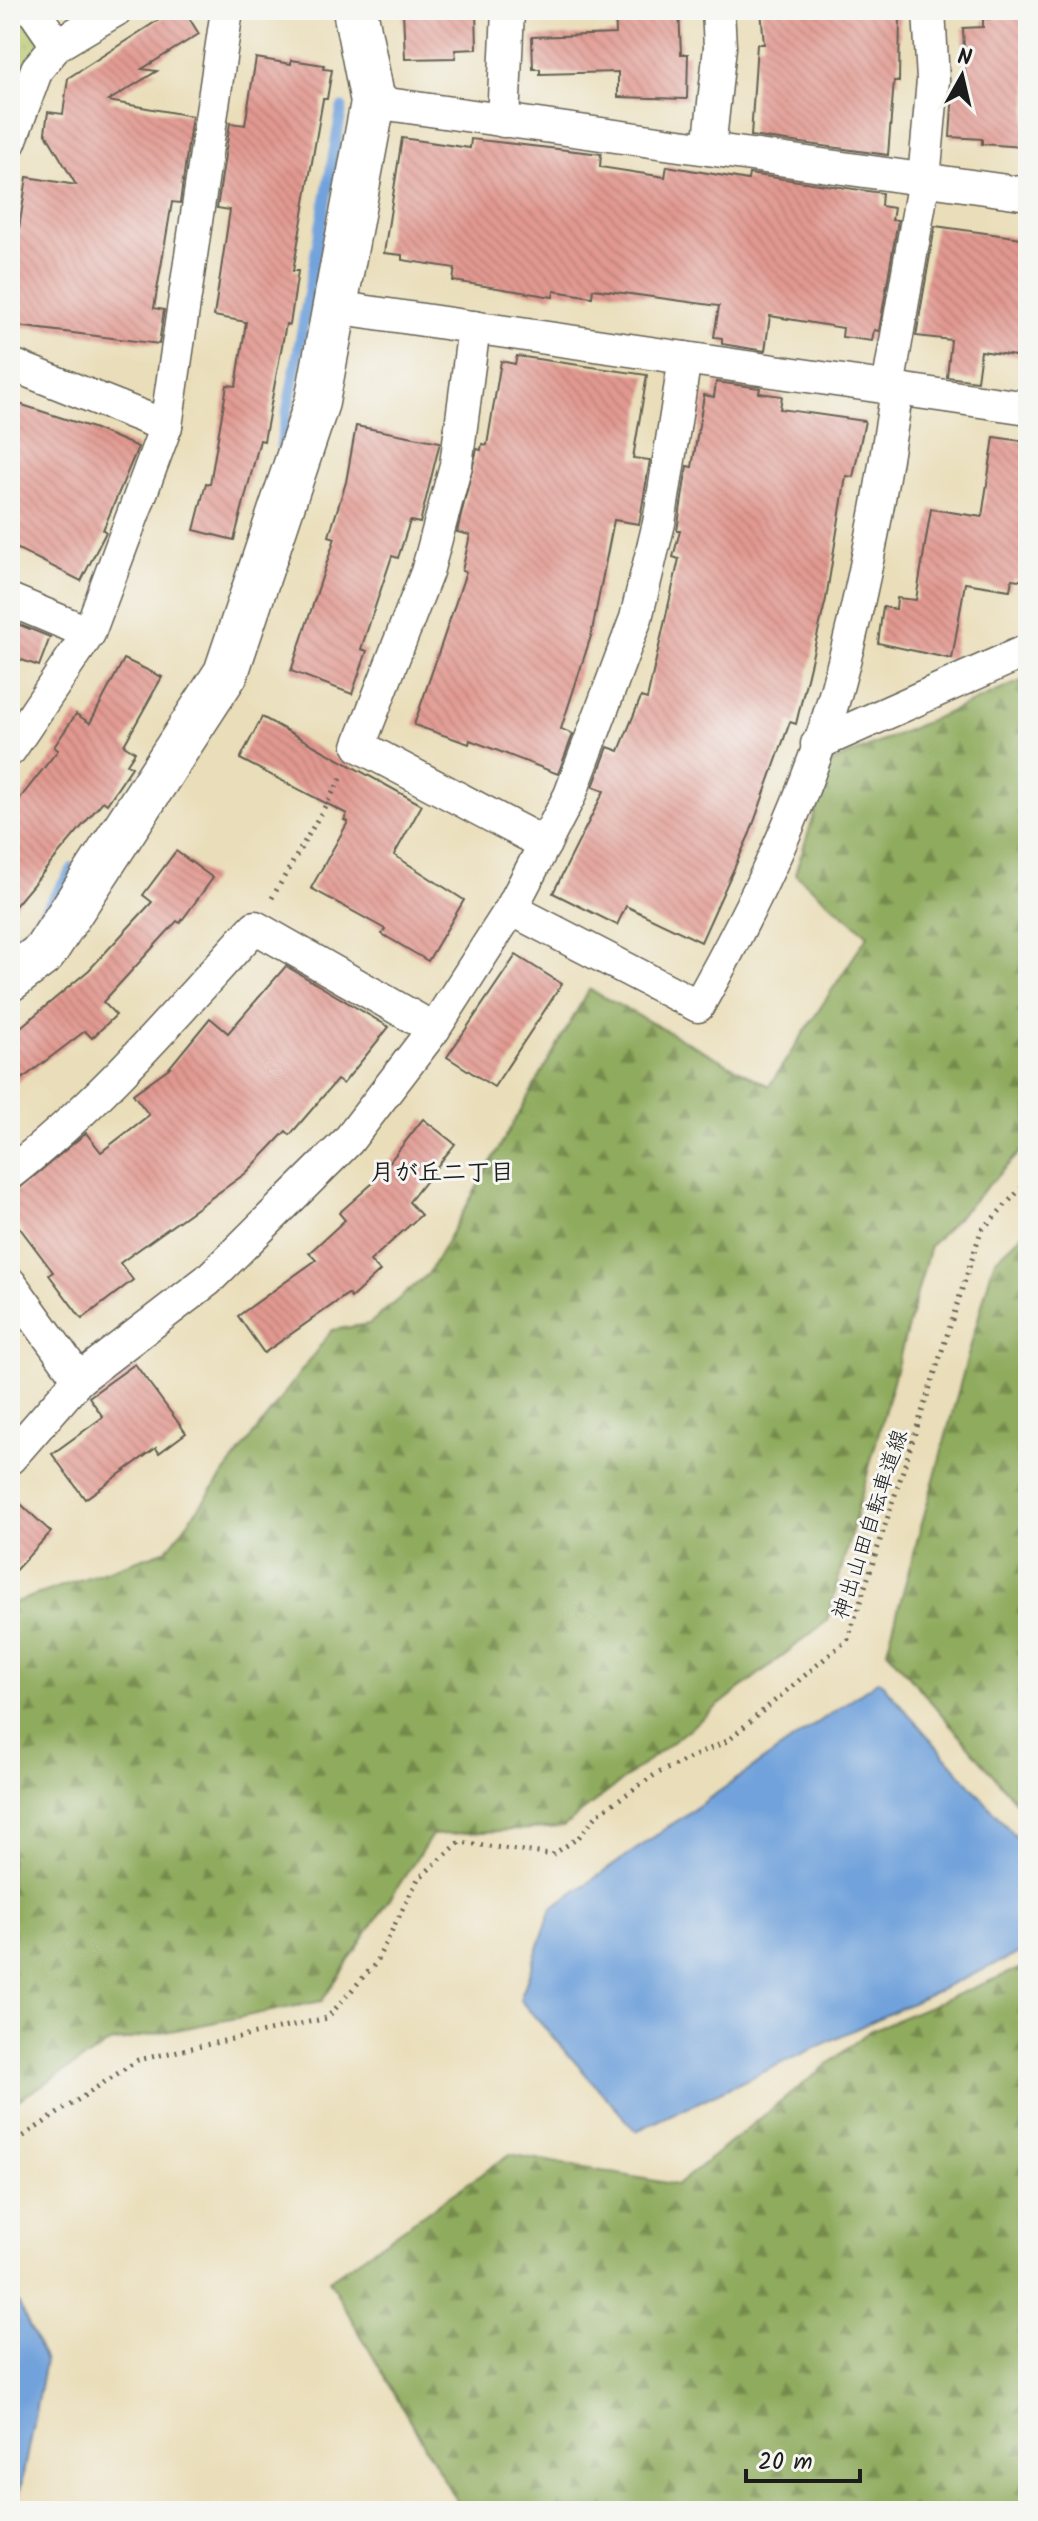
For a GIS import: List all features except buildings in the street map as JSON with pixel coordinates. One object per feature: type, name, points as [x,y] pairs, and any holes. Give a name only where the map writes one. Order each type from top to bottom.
[{"type":"street","points":[[33,10],[57,45]]},
{"type":"street","points":[[10,142],[37,69],[57,45],[116,10]]},
{"type":"street","points":[[10,750],[89,633],[166,426],[227,10]]},
{"type":"street","points":[[10,979],[44,953],[226,673],[317,402],[373,102],[355,10]]},
{"type":"street","points":[[503,121],[508,10]]},
{"type":"street","points":[[709,149],[720,47],[718,10]]},
{"type":"street","points":[[511,909],[698,1006],[744,924],[836,690],[867,566],[924,179],[933,80],[929,10]]},
{"type":"street","points":[[373,102],[1028,194]]},
{"type":"street","points":[[334,307],[1028,408]]},
{"type":"street","points":[[474,327],[456,465],[427,572],[359,746],[545,844]]},
{"type":"street","points":[[10,1458],[79,1379],[208,1280],[348,1141],[434,1029],[511,909],[570,795],[636,618],[659,523],[685,358]]},
{"type":"street","points":[[10,364],[166,426]]},
{"type":"street","points":[[10,600],[89,633]]},
{"type":"street","points":[[817,744],[1028,650]]},
{"type":"street","points":[[10,1173],[65,1128],[255,927],[434,1029]]},
{"type":"street","points":[[10,1283],[79,1379]]},
{"type":"path","points":[[255,927],[359,746]]},
{"type":"path","name":"神出山田自転車道線","points":[[10,2145],[138,2060],[327,2018],[375,1964],[418,1879],[460,1842],[552,1855],[578,1838],[599,1813],[656,1774],[727,1741],[848,1639],[981,1231],[1028,1181]]},
{"type":"green space","points":[[10,10],[35,10],[57,45],[10,108]]},
{"type":"green space","points":[[1028,678],[1028,1144],[930,1246],[827,1621],[563,1827],[432,1835],[322,2001],[110,2043],[10,2105],[10,1604],[167,1550],[332,1330],[369,1324],[428,1274],[589,989],[769,1086],[868,935],[795,874],[831,763]]},
{"type":"green space","points":[[1028,1229],[1028,1816],[887,1650],[994,1261]]},
{"type":"green space","points":[[1028,1965],[1028,2511],[462,2511],[329,2280],[510,2154],[677,2185],[869,2031]]},
{"type":"water","points":[[879,1680],[1028,1851],[1028,1949],[636,2131],[520,2000],[552,1908]]},
{"type":"water","points":[[10,2285],[45,2361],[16,2511],[10,2511]]},
{"type":"waterway","points":[[281,446],[342,108]]},
{"type":"waterway","points":[[10,946],[34,927],[73,868]]},
{"type":"district","name":"月が丘二丁目","points":[[442,1172]]}]
